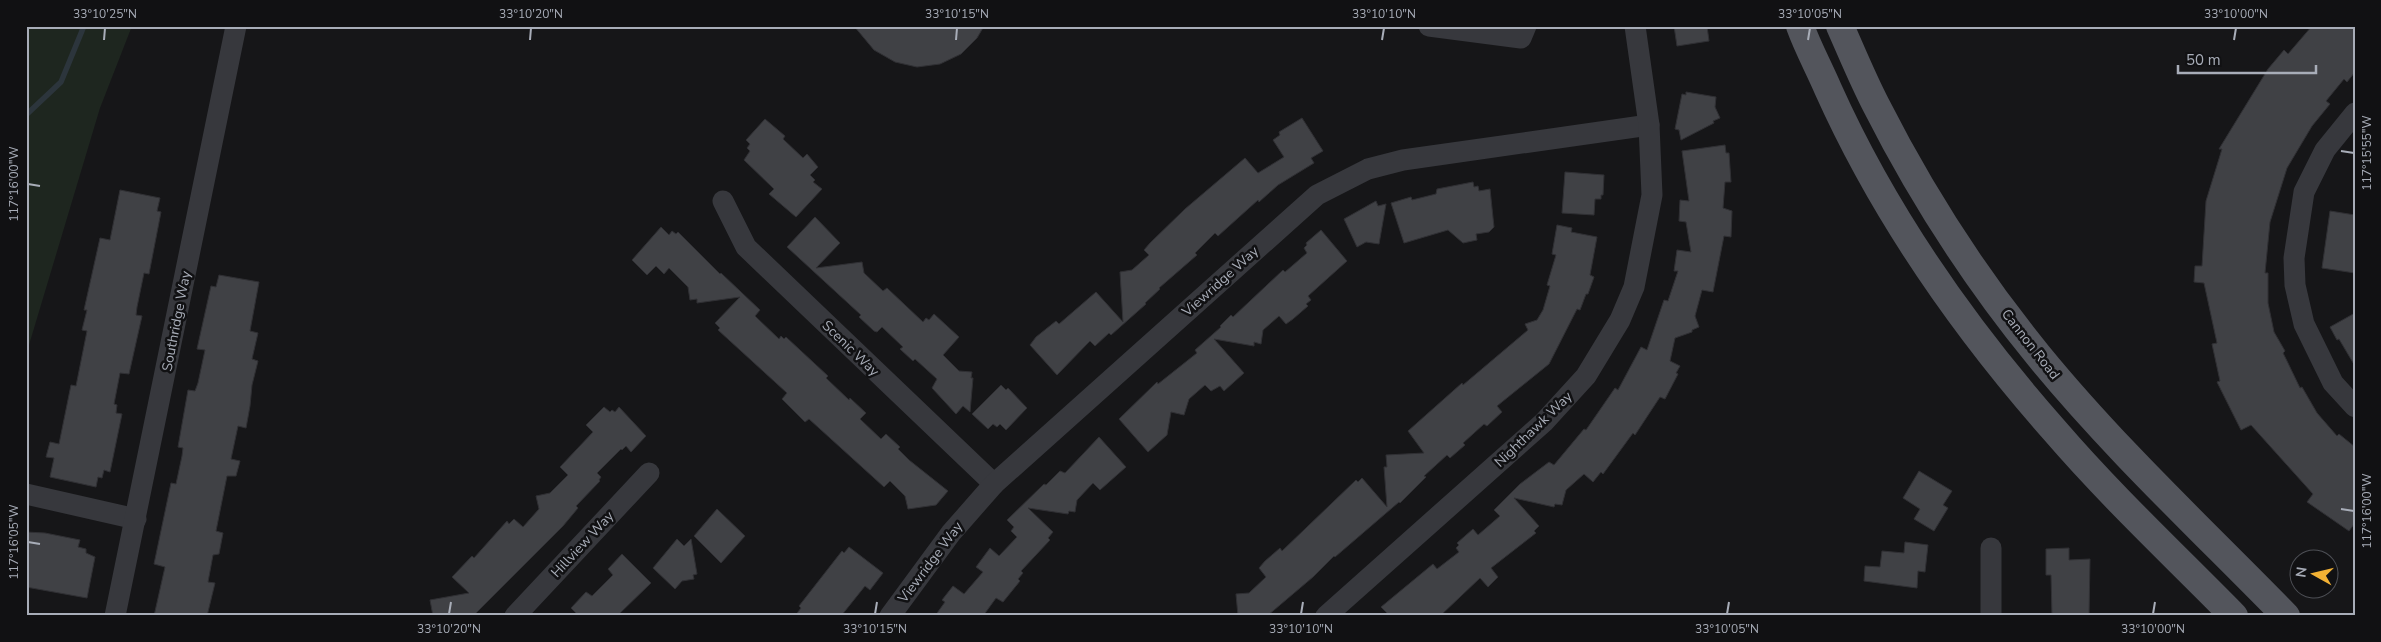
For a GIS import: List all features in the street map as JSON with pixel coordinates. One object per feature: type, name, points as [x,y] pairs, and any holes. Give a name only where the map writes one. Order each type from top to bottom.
[{"type":"main road","points":[[1800,26],[1847,130],[1888,206],[1936,280],[2009,378],[2056,433],[2234,616]]},
{"type":"main road","name":"Cannon Road","points":[[1840,26],[1876,105],[1920,187],[1967,259],[2038,354],[2083,408],[2286,616]]},
{"type":"street","name":"Southridge Way","points":[[115,616],[236,26]]},
{"type":"street","points":[[1429,26],[1521,38],[1526,26]]},
{"type":"street","name":"Nighthawk Way","points":[[1326,616],[1544,422],[1586,376],[1620,320],[1634,287],[1652,195],[1649,126],[1635,26]]},
{"type":"street","points":[[2355,113],[2324,150],[2304,192],[2294,258],[2295,285],[2304,324],[2333,383],[2355,407]]},
{"type":"street","name":"Viewridge Way","points":[[890,616],[951,533],[994,484],[1317,195],[1368,169],[1403,160],[1649,126]]},
{"type":"street","name":"Scenic Way","points":[[723,201],[746,247],[994,484]]},
{"type":"street","name":"Hillview Way","points":[[515,616],[649,473]]},
{"type":"street","points":[[26,494],[136,519]]},
{"type":"street","points":[[1991,548],[1991,616]]},
{"type":"shaded area","points":[[26,26],[132,26],[100,108],[26,355]]},
{"type":"building","points":[[854,26],[984,26],[977,38],[961,54],[940,64],[917,67],[895,62],[874,50]]},
{"type":"building","points":[[1674,26],[1707,26],[1709,41],[1677,46]]},
{"type":"building","points":[[2312,26],[2355,26],[2355,72],[2347,82],[2344,79],[2326,101],[2330,104],[2312,126],[2287,168],[2270,222],[2265,273],[2268,273],[2268,303],[2274,332],[2285,351],[2283,353],[2300,388],[2302,387],[2317,413],[2337,436],[2339,434],[2355,447],[2355,523],[2349,531],[2307,502],[2313,494],[2251,425],[2241,430],[2217,382],[2220,381],[2212,344],[2217,343],[2204,283],[2194,282],[2195,266],[2202,266],[2206,201],[2222,149],[2219,149],[2268,69],[2284,50],[2288,54]]},
{"type":"building","points":[[1686,92],[1716,97],[1715,107],[1720,118],[1681,140],[1679,130],[1675,129],[1682,94],[1686,95]]},
{"type":"building","points":[[1302,118],[1323,151],[1311,158],[1314,163],[1278,185],[1259,202],[1258,200],[1218,236],[1215,233],[1195,253],[1197,255],[1159,288],[1146,304],[1111,335],[1109,333],[1095,346],[1090,341],[1057,375],[1030,345],[1036,337],[1056,321],[1059,324],[1096,292],[1123,322],[1120,272],[1132,270],[1149,255],[1144,250],[1150,243],[1185,209],[1245,158],[1258,173],[1284,157],[1273,140],[1280,135],[1279,132]]},
{"type":"building","points":[[765,119],[785,136],[783,139],[803,158],[807,154],[818,167],[810,175],[815,180],[813,182],[822,189],[796,217],[769,194],[774,189],[744,160],[750,151],[747,148],[750,144],[746,140]]},
{"type":"building","points":[[1725,145],[1726,153],[1729,153],[1731,182],[1725,182],[1723,208],[1732,211],[1731,237],[1724,236],[1713,292],[1702,290],[1695,316],[1699,327],[1692,330],[1692,332],[1675,338],[1670,361],[1680,366],[1665,399],[1660,397],[1635,435],[1633,433],[1603,474],[1601,472],[1593,482],[1584,474],[1566,490],[1562,505],[1555,504],[1554,507],[1514,498],[1539,526],[1534,531],[1536,533],[1491,568],[1498,577],[1488,587],[1480,578],[1440,616],[1390,616],[1381,607],[1433,564],[1437,569],[1459,552],[1456,548],[1459,545],[1457,543],[1473,529],[1478,535],[1500,516],[1494,510],[1520,484],[1549,462],[1554,465],[1584,429],[1586,430],[1615,388],[1618,390],[1641,347],[1647,350],[1664,300],[1668,301],[1678,271],[1674,271],[1677,250],[1691,252],[1686,222],[1679,221],[1680,200],[1689,201],[1682,151]]},
{"type":"building","points":[[1565,172],[1604,175],[1603,195],[1601,195],[1601,199],[1595,199],[1594,215],[1562,213]]},
{"type":"building","points":[[1473,182],[1474,187],[1478,186],[1479,191],[1490,189],[1494,227],[1489,232],[1476,234],[1477,240],[1463,243],[1448,230],[1404,243],[1391,203],[1411,197],[1412,200],[1436,194],[1437,189]]},
{"type":"building","points":[[120,190],[160,198],[157,211],[161,212],[149,274],[144,273],[137,307],[136,315],[142,316],[129,374],[120,373],[114,404],[117,405],[116,413],[122,414],[110,472],[104,470],[102,478],[98,477],[96,487],[50,477],[54,458],[46,457],[50,442],[59,444],[71,385],[76,386],[87,331],[82,330],[87,310],[84,310],[100,238],[110,240]]},
{"type":"building","points":[[1376,201],[1378,206],[1386,204],[1379,244],[1366,242],[1357,247],[1344,219]]},
{"type":"building","points":[[2330,211],[2355,215],[2355,273],[2322,268]]},
{"type":"building","points":[[815,217],[840,243],[816,268],[862,262],[864,273],[883,291],[887,288],[923,322],[926,318],[929,320],[934,314],[959,337],[943,355],[959,371],[972,372],[970,412],[963,406],[956,414],[932,388],[937,379],[915,359],[913,361],[900,349],[903,347],[882,327],[877,332],[874,331],[859,317],[861,315],[787,247]]},
{"type":"building","points":[[1557,225],[1572,228],[1571,232],[1597,237],[1590,275],[1594,277],[1588,294],[1586,294],[1580,310],[1577,309],[1549,364],[1497,406],[1502,412],[1487,426],[1484,424],[1450,458],[1447,455],[1424,476],[1426,477],[1400,503],[1334,556],[1313,577],[1267,616],[1238,616],[1236,594],[1249,593],[1266,577],[1259,568],[1265,561],[1280,548],[1282,551],[1356,480],[1358,482],[1362,478],[1387,507],[1384,467],[1387,467],[1386,455],[1424,453],[1408,431],[1462,383],[1463,385],[1528,330],[1525,324],[1537,320],[1543,310],[1550,286],[1547,285],[1556,255],[1552,254]]},
{"type":"building","points":[[661,227],[669,235],[672,231],[676,234],[678,232],[760,310],[755,316],[779,339],[781,336],[784,339],[786,337],[828,376],[826,378],[849,400],[850,398],[866,413],[860,419],[881,439],[886,434],[900,447],[898,449],[909,460],[948,491],[936,505],[908,509],[905,496],[890,481],[884,487],[809,419],[805,422],[782,399],[787,393],[718,330],[720,328],[715,323],[740,297],[697,303],[697,299],[690,300],[688,287],[669,268],[664,274],[656,266],[647,275],[632,260]]},
{"type":"building","points":[[1321,230],[1347,261],[1308,296],[1311,300],[1306,304],[1308,306],[1293,319],[1286,324],[1279,316],[1263,330],[1261,344],[1254,342],[1254,346],[1214,339],[1244,373],[1224,391],[1220,386],[1211,391],[1205,385],[1189,399],[1184,415],[1171,412],[1167,435],[1148,452],[1119,419],[1157,382],[1158,384],[1197,353],[1195,350],[1221,327],[1231,315],[1233,317],[1283,270],[1285,272],[1307,253],[1304,248],[1307,245],[1306,243]]},
{"type":"building","points":[[219,275],[259,282],[250,331],[258,333],[252,359],[258,361],[252,385],[246,428],[238,426],[231,459],[240,461],[236,476],[227,476],[216,531],[223,533],[219,554],[213,555],[208,582],[215,583],[207,616],[154,616],[165,567],[154,564],[171,483],[176,484],[182,456],[183,448],[178,447],[188,390],[195,391],[205,350],[197,349],[211,286],[216,287]]},
{"type":"building","points":[[2355,313],[2355,366],[2330,327]]},
{"type":"building","points":[[1001,385],[1006,390],[1008,388],[1027,408],[1006,430],[1000,424],[997,427],[993,424],[988,429],[972,414]]},
{"type":"building","points":[[604,407],[610,412],[612,410],[615,412],[619,407],[646,436],[631,452],[626,446],[621,449],[597,473],[601,477],[600,481],[576,506],[578,508],[563,526],[473,616],[433,616],[430,600],[469,593],[452,577],[472,556],[474,558],[507,521],[509,524],[514,519],[523,527],[539,509],[536,496],[550,493],[568,475],[560,467],[593,432],[586,425]]},
{"type":"building","points":[[1099,437],[1126,467],[1100,490],[1093,483],[1077,500],[1075,512],[1069,511],[1068,514],[1028,508],[1053,532],[1048,538],[1050,540],[1021,571],[1023,573],[1018,579],[1020,581],[1003,602],[996,598],[983,616],[935,616],[945,602],[942,600],[953,586],[964,594],[983,572],[976,567],[990,548],[999,556],[1017,537],[1011,531],[1014,527],[1007,520],[1060,471],[1065,473]]},
{"type":"building","points":[[1919,471],[1952,491],[1943,505],[1948,508],[1934,531],[1914,519],[1920,509],[1903,498]]},
{"type":"building","points":[[717,509],[745,536],[721,563],[694,536]]},
{"type":"building","points":[[26,532],[45,533],[80,540],[78,547],[86,549],[86,553],[95,557],[87,598],[26,587]]},
{"type":"building","points":[[677,539],[684,546],[691,539],[697,574],[693,575],[694,579],[682,581],[675,589],[653,568]]},
{"type":"building","points":[[1905,542],[1928,545],[1925,572],[1918,571],[1917,588],[1864,581],[1865,566],[1880,567],[1882,551],[1904,553]]},
{"type":"building","points":[[849,547],[883,573],[870,590],[865,586],[841,616],[795,616],[801,608],[799,606],[842,551],[844,553]]},
{"type":"building","points":[[2069,548],[2069,560],[2090,559],[2089,616],[2052,616],[2051,575],[2046,575],[2046,549]]},
{"type":"building","points":[[622,554],[651,583],[617,616],[579,616],[571,608],[586,592],[592,596],[613,575],[608,569]]},
{"type":"waterway","points":[[26,115],[61,82],[84,26]]}]
